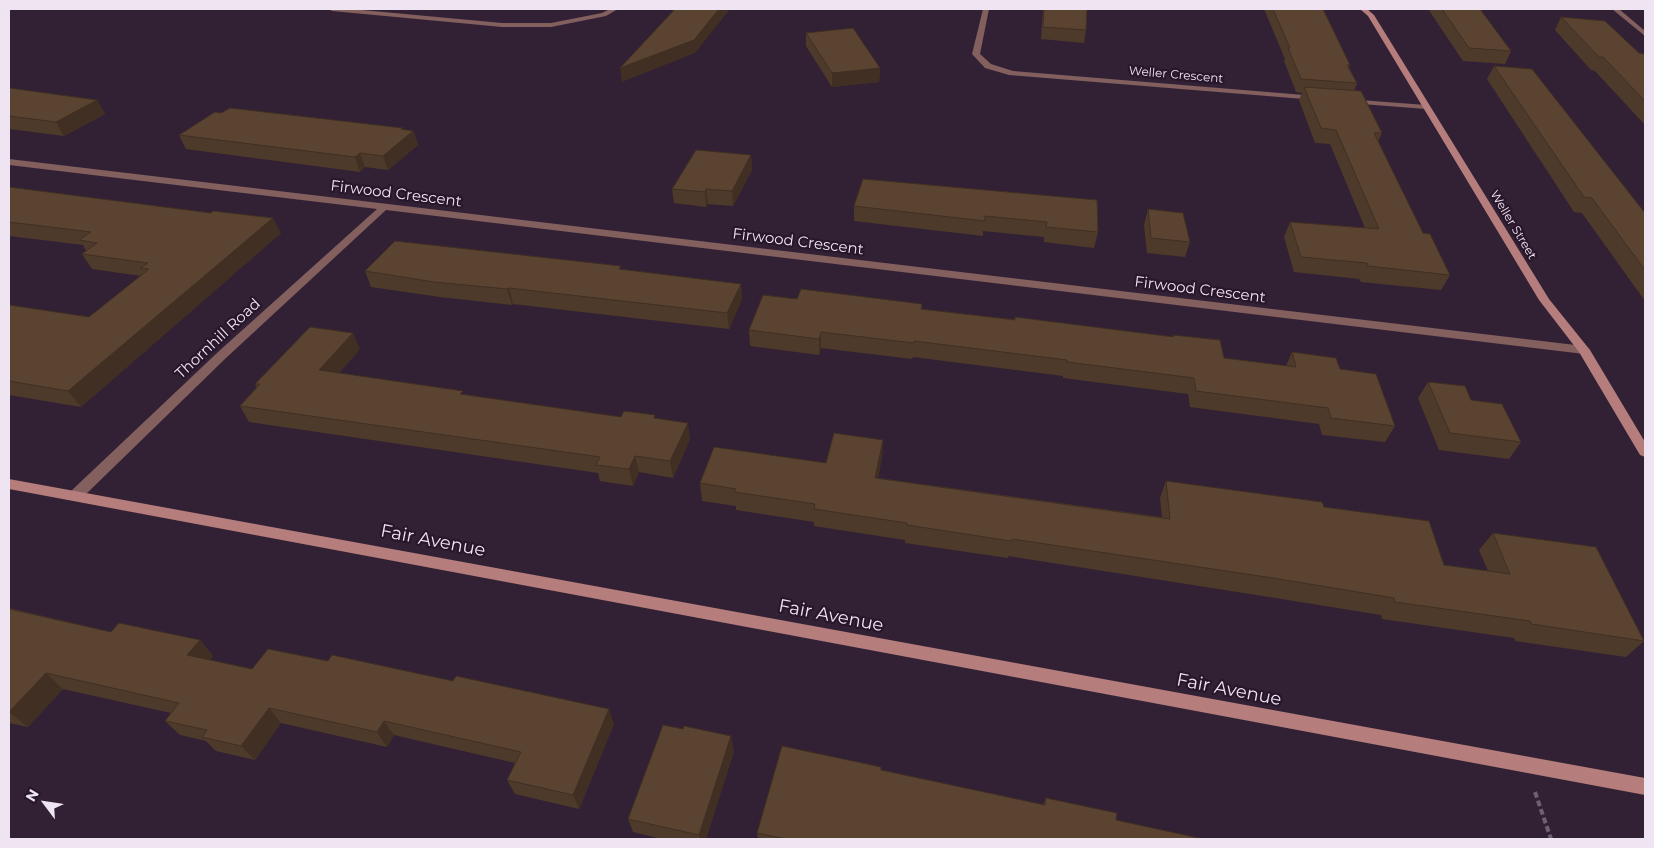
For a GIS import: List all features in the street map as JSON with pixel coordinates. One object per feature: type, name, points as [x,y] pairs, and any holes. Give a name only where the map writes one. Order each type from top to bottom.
[{"type":"street","points":[[332,9],[502,24],[551,24],[604,15],[615,9]]},
{"type":"street","name":"Weller Crescent","points":[[986,9],[976,54],[988,66],[1012,73],[1326,99]]},
{"type":"street","name":"Weller Street","points":[[1363,9],[1371,15],[1544,300],[1584,350],[1645,452]]},
{"type":"street","points":[[1615,9],[1645,34]]},
{"type":"street","points":[[1630,21],[1645,22]]},
{"type":"street","points":[[1336,100],[1426,107]]},
{"type":"street","name":"Firwood Crescent","points":[[9,162],[1584,350]]},
{"type":"street","name":"Thornhill Road","points":[[76,494],[222,355],[383,208]]},
{"type":"street","name":"Fair Avenue","points":[[9,484],[76,494],[1526,766],[1645,786]]},
{"type":"path","points":[[1526,766],[1551,839]]},
{"type":"building","points":[[675,9],[719,9],[694,40],[620,68]]},
{"type":"building","points":[[1044,9],[1087,9],[1086,30],[1043,27]]},
{"type":"building","points":[[1273,9],[1323,9],[1350,65],[1347,65],[1357,83],[1301,79]]},
{"type":"building","points":[[1442,9],[1480,9],[1511,51],[1469,48]]},
{"type":"building","points":[[1561,17],[1605,21],[1639,53],[1645,55],[1645,101],[1603,57],[1599,57]]},
{"type":"building","points":[[853,28],[880,68],[832,73],[806,33]]},
{"type":"building","points":[[1494,66],[1532,69],[1645,213],[1645,270],[1592,198],[1584,197]]},
{"type":"building","points":[[1304,87],[1361,91],[1382,133],[1374,133],[1423,233],[1430,234],[1450,275],[1368,266],[1367,263],[1301,257],[1290,222],[1379,229],[1336,130],[1321,128]]},
{"type":"building","points":[[9,88],[97,100],[56,122],[9,116]]},
{"type":"building","points":[[230,108],[403,128],[401,129],[413,131],[383,156],[360,153],[355,157],[179,135],[215,112],[221,113]]},
{"type":"building","points":[[696,150],[751,155],[732,191],[706,189],[705,192],[672,189]]},
{"type":"building","points":[[863,179],[1097,200],[1098,232],[1046,227],[1047,222],[985,216],[985,221],[854,206]]},
{"type":"building","points":[[9,187],[211,213],[213,211],[273,218],[68,391],[9,381],[9,305],[89,317],[149,269],[140,268],[148,263],[82,254],[97,243],[79,240],[91,232],[9,222]]},
{"type":"building","points":[[1148,209],[1183,213],[1190,242],[1151,238]]},
{"type":"building","points":[[395,241],[621,266],[619,269],[741,284],[727,313],[509,288],[434,282],[365,271]]},
{"type":"building","points":[[801,289],[922,304],[921,309],[1015,320],[1015,317],[1174,337],[1173,335],[1220,340],[1224,358],[1296,367],[1292,352],[1336,358],[1340,369],[1376,374],[1395,426],[1331,418],[1328,408],[1196,391],[1194,378],[914,341],[914,343],[821,332],[819,339],[749,330],[763,295],[797,299]]},
{"type":"building","points":[[310,327],[353,333],[319,370],[463,391],[460,394],[621,417],[624,411],[655,415],[654,418],[688,423],[670,461],[635,456],[629,469],[596,465],[600,457],[240,406],[260,384],[255,384]]},
{"type":"building","points":[[1428,382],[1465,386],[1471,400],[1502,404],[1521,442],[1450,433]]},
{"type":"building","points":[[834,433],[883,440],[875,478],[1170,519],[1166,481],[1322,502],[1324,507],[1429,521],[1444,565],[1510,574],[1493,533],[1596,547],[1644,641],[1531,624],[1530,621],[1395,602],[1394,598],[1273,578],[907,525],[907,523],[814,509],[815,504],[734,492],[736,489],[700,483],[714,447],[826,463]]},
{"type":"building","points":[[9,609],[111,632],[119,623],[200,640],[187,655],[252,669],[268,649],[328,661],[332,655],[453,681],[456,676],[609,709],[573,795],[507,780],[521,752],[384,721],[377,732],[269,708],[241,746],[202,737],[207,730],[165,721],[179,703],[46,673],[9,712]]},
{"type":"building","points":[[663,725],[683,729],[684,726],[731,736],[699,835],[628,819]]},
{"type":"building","points":[[782,746],[881,767],[881,770],[1045,805],[1046,798],[1117,813],[1116,820],[1203,839],[786,839],[757,833]]}]
